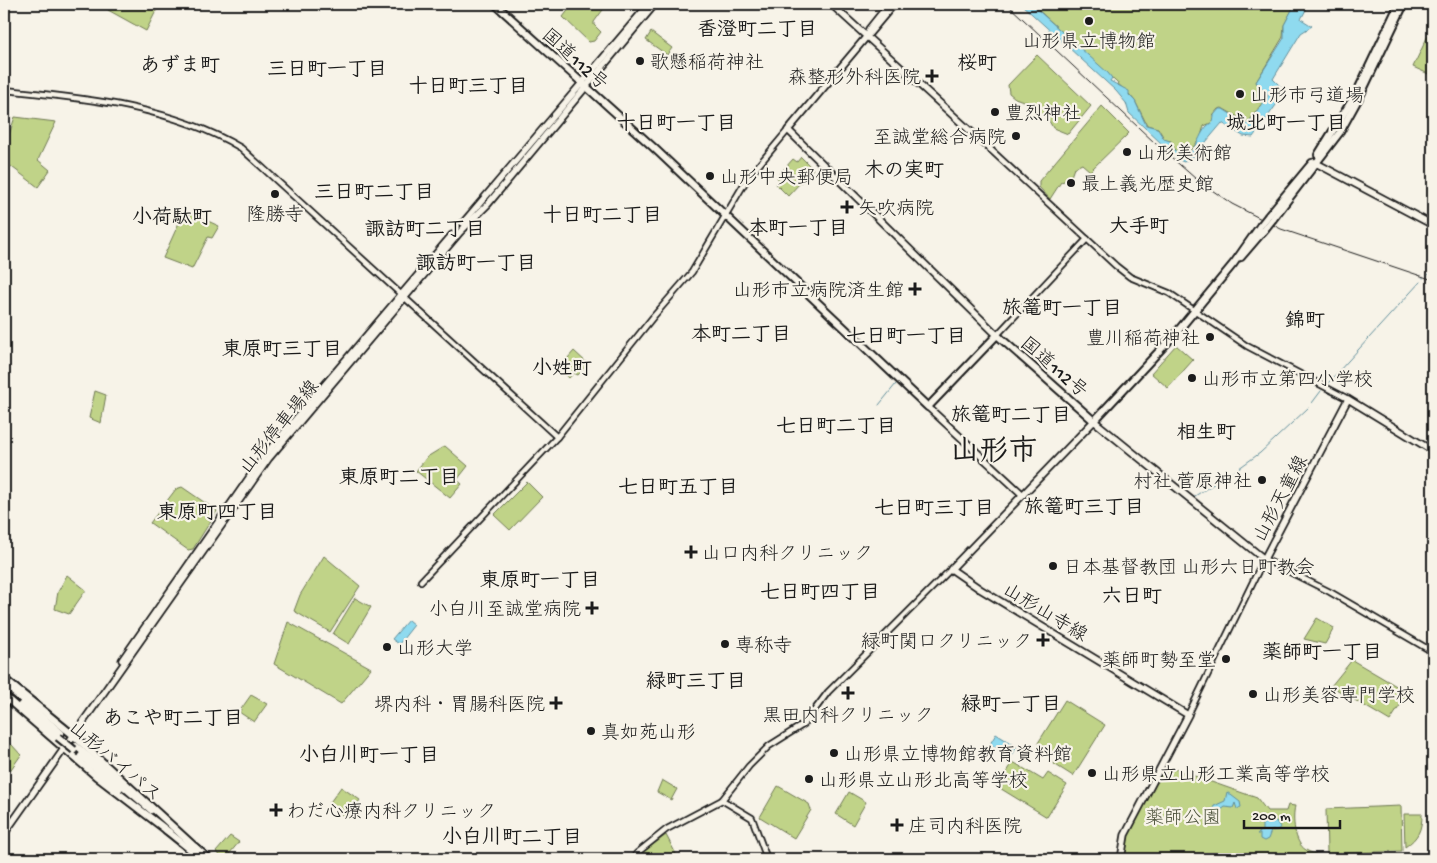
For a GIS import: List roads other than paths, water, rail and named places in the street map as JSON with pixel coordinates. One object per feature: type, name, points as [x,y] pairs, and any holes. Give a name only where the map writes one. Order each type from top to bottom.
[{"type":"highway","name":"国道112号","points":[[495,4],[928,407],[997,334],[1094,421],[1194,311],[1340,132],[1361,94],[1404,4]]},
{"type":"highway","name":"国道112号","points":[[1315,162],[1357,92],[1399,4]]},
{"type":"highway","points":[[4,679],[72,734],[196,849]]},
{"type":"highway","name":"山形バイパス","points":[[4,684],[59,735]]},
{"type":"highway","name":"山形バイパス","points":[[4,691],[208,859]]},
{"type":"highway","points":[[4,696],[136,808],[169,832]]},
{"type":"highway","name":"山形バイパス","points":[[75,748],[202,859]]},
{"type":"main road","name":"山形停車場線","points":[[62,747],[265,455],[460,232],[488,204],[649,4]]},
{"type":"main road","name":"山形停車場線","points":[[584,85],[655,4]]},
{"type":"main road","points":[[831,4],[990,149]]},
{"type":"main road","points":[[867,37],[869,29],[889,4]]},
{"type":"main road","points":[[894,4],[788,130],[997,334]]},
{"type":"main road","points":[[1315,162],[1433,225]]},
{"type":"main road","points":[[1348,399],[1433,451]]},
{"type":"main road","name":"山形天童線","points":[[1094,421],[1264,559],[1348,399]]},
{"type":"main road","points":[[928,407],[1023,495]]},
{"type":"main road","points":[[951,569],[1094,421]]},
{"type":"main road","name":"山形山寺線","points":[[951,569],[980,589],[1188,715]]},
{"type":"main road","points":[[1121,859],[1125,835],[1188,715]]},
{"type":"main road","points":[[4,830],[62,747]]},
{"type":"main road","points":[[4,834],[62,747]]},
{"type":"street","points":[[4,90],[122,104],[224,138],[248,153],[558,437]]},
{"type":"street","points":[[421,581],[558,437],[653,317],[692,272],[726,217],[746,179],[788,130]]},
{"type":"street","points":[[990,149],[1130,277],[1169,293],[1247,346],[1348,399]]},
{"type":"street","points":[[997,334],[1087,239]]},
{"type":"street","points":[[1188,715],[1264,559],[1330,592],[1433,652]]},
{"type":"street","points":[[633,859],[637,853],[667,829],[722,800],[749,766],[770,746],[804,724],[828,692],[951,569]]},
{"type":"street","points":[[722,800],[752,818],[767,859]]},
{"type":"water","points":[[1021,4],[1031,4],[1108,73],[1112,78],[1110,81],[1129,91],[1129,95],[1135,101],[1146,125],[1157,128],[1164,139],[1170,141],[1173,149],[1183,156],[1196,146],[1204,129],[1213,122],[1214,115],[1219,109],[1223,109],[1246,124],[1249,123],[1268,96],[1256,82],[1284,38],[1284,25],[1295,4],[1308,6],[1301,19],[1312,26],[1301,33],[1273,79],[1282,88],[1284,94],[1253,137],[1243,136],[1222,123],[1195,155],[1184,162],[1179,160],[1129,113],[1126,103],[1116,91]]},
{"type":"water","points":[[408,620],[414,625],[399,644],[392,639]]},
{"type":"water","points":[[996,734],[1017,747],[1011,757],[990,744]]},
{"type":"water","points":[[1227,792],[1240,802],[1241,807],[1237,809],[1235,803],[1233,808],[1225,807],[1220,811],[1212,812],[1214,806],[1225,801]]},
{"type":"water","points":[[1269,819],[1276,821],[1280,827],[1278,830],[1271,831],[1268,839],[1264,841],[1260,839],[1260,834],[1257,834],[1262,831],[1262,824]]},
{"type":"waterway","points":[[1428,275],[1433,271]]},
{"type":"waterway","points":[[1328,383],[1420,282]]},
{"type":"waterway","points":[[879,405],[896,384]]},
{"type":"waterway","points":[[1312,403],[1321,391]]},
{"type":"waterway","points":[[1235,471],[1260,453],[1308,408]]},
{"type":"waterway","points":[[1195,496],[1232,472]]},
{"type":"railway","points":[[1007,4],[1155,143],[1196,179],[1232,204],[1281,229],[1433,280]]},
{"type":"place","name":"山形県立博物館","points":[[1089,21]]},
{"type":"place","name":"歌懸稲荷神社","points":[[640,61]]},
{"type":"place","name":"森整形外科医院","points":[[932,76]]},
{"type":"place","name":"山形市弓道場","points":[[1240,94]]},
{"type":"place","name":"豊烈神社","points":[[995,112]]},
{"type":"place","name":"至誠堂総合病院","points":[[1016,136]]},
{"type":"place","name":"山形美術館","points":[[1127,152]]},
{"type":"place","name":"山形中央郵便局","points":[[710,176]]},
{"type":"place","name":"最上義光歴史館","points":[[1071,183]]},
{"type":"place","name":"隆勝寺","points":[[275,194]]},
{"type":"place","name":"矢吹病院","points":[[847,207]]},
{"type":"place","name":"山形市立病院済生館","points":[[915,289]]},
{"type":"place","name":"豊川稲荷神社","points":[[1210,337]]},
{"type":"place","name":"山形市立第四小学校","points":[[1192,378]]},
{"type":"place","name":"村社 菅原神社","points":[[1262,480]]},
{"type":"place","name":"山口内科クリニック","points":[[691,552]]},
{"type":"place","name":"日本基督教団 山形六日町教会","points":[[1053,566]]},
{"type":"place","name":"小白川至誠堂病院","points":[[592,608]]},
{"type":"place","name":"緑町関口クリニック","points":[[1043,640]]},
{"type":"place","name":"専称寺","points":[[725,644]]},
{"type":"place","name":"山形大学","points":[[387,647]]},
{"type":"place","name":"薬師町勢至堂","points":[[1226,659]]},
{"type":"place","name":"黒田内科クリニック","points":[[848,693]]},
{"type":"place","name":"山形美容専門学校","points":[[1253,694]]},
{"type":"place","name":"堺内科・胃腸科医院","points":[[556,703]]},
{"type":"place","name":"真如苑山形","points":[[591,731]]},
{"type":"place","name":"山形県立博物館教育資料館","points":[[834,753]]},
{"type":"place","name":"山形県立山形工業高等学校","points":[[1092,773]]},
{"type":"place","name":"山形県立山形北高等学校","points":[[809,779]]},
{"type":"place","name":"わだ心療内科クリニック","points":[[276,810]]},
{"type":"place","name":"庄司内科医院","points":[[897,825]]},
{"type":"district","name":"香澄町二丁目","points":[[757,28]]},
{"type":"district","name":"桜町","points":[[977,62]]},
{"type":"district","name":"あずま町","points":[[180,64]]},
{"type":"district","name":"三日町一丁目","points":[[327,68]]},
{"type":"district","name":"十日町三丁目","points":[[468,85]]},
{"type":"district","name":"十日町一丁目","points":[[676,122]]},
{"type":"district","name":"城北町一丁目","points":[[1286,122]]},
{"type":"district","name":"木の実町","points":[[904,169]]},
{"type":"district","name":"三日町二丁目","points":[[374,191]]},
{"type":"district","name":"十日町二丁目","points":[[602,214]]},
{"type":"district","name":"小荷駄町","points":[[172,216]]},
{"type":"district","name":"大手町","points":[[1139,225]]},
{"type":"district","name":"本町一丁目","points":[[798,227]]},
{"type":"district","name":"諏訪町二丁目","points":[[425,228]]},
{"type":"district","name":"諏訪町一丁目","points":[[476,262]]},
{"type":"district","name":"旅篭町一丁目","points":[[1062,307]]},
{"type":"district","name":"錦町","points":[[1305,319]]},
{"type":"district","name":"本町二丁目","points":[[741,333]]},
{"type":"district","name":"七日町一丁目","points":[[906,335]]},
{"type":"district","name":"東原町三丁目","points":[[282,348]]},
{"type":"district","name":"小姓町","points":[[562,367]]},
{"type":"district","name":"旅篭町二丁目","points":[[1011,414]]},
{"type":"district","name":"七日町二丁目","points":[[836,425]]},
{"type":"district","name":"相生町","points":[[1206,431]]},
{"type":"district","name":"山形市","points":[[994,449]]},
{"type":"district","name":"東原町二丁目","points":[[399,476]]},
{"type":"district","name":"七日町五丁目","points":[[678,486]]},
{"type":"district","name":"旅篭町三丁目","points":[[1084,506]]},
{"type":"district","name":"七日町三丁目","points":[[934,507]]},
{"type":"district","name":"東原町四丁目","points":[[217,511]]},
{"type":"district","name":"東原町一丁目","points":[[540,579]]},
{"type":"district","name":"七日町四丁目","points":[[820,591]]},
{"type":"district","name":"六日町","points":[[1132,595]]},
{"type":"district","name":"薬師町一丁目","points":[[1322,651]]},
{"type":"district","name":"緑町三丁目","points":[[696,680]]},
{"type":"district","name":"緑町一丁目","points":[[1011,703]]},
{"type":"district","name":"あこや町二丁目","points":[[173,717]]},
{"type":"district","name":"小白川町一丁目","points":[[369,754]]},
{"type":"district","name":"小白川町二丁目","points":[[512,836]]},
{"type":"park label","name":"薬師公園","points":[[1183,816]]}]
